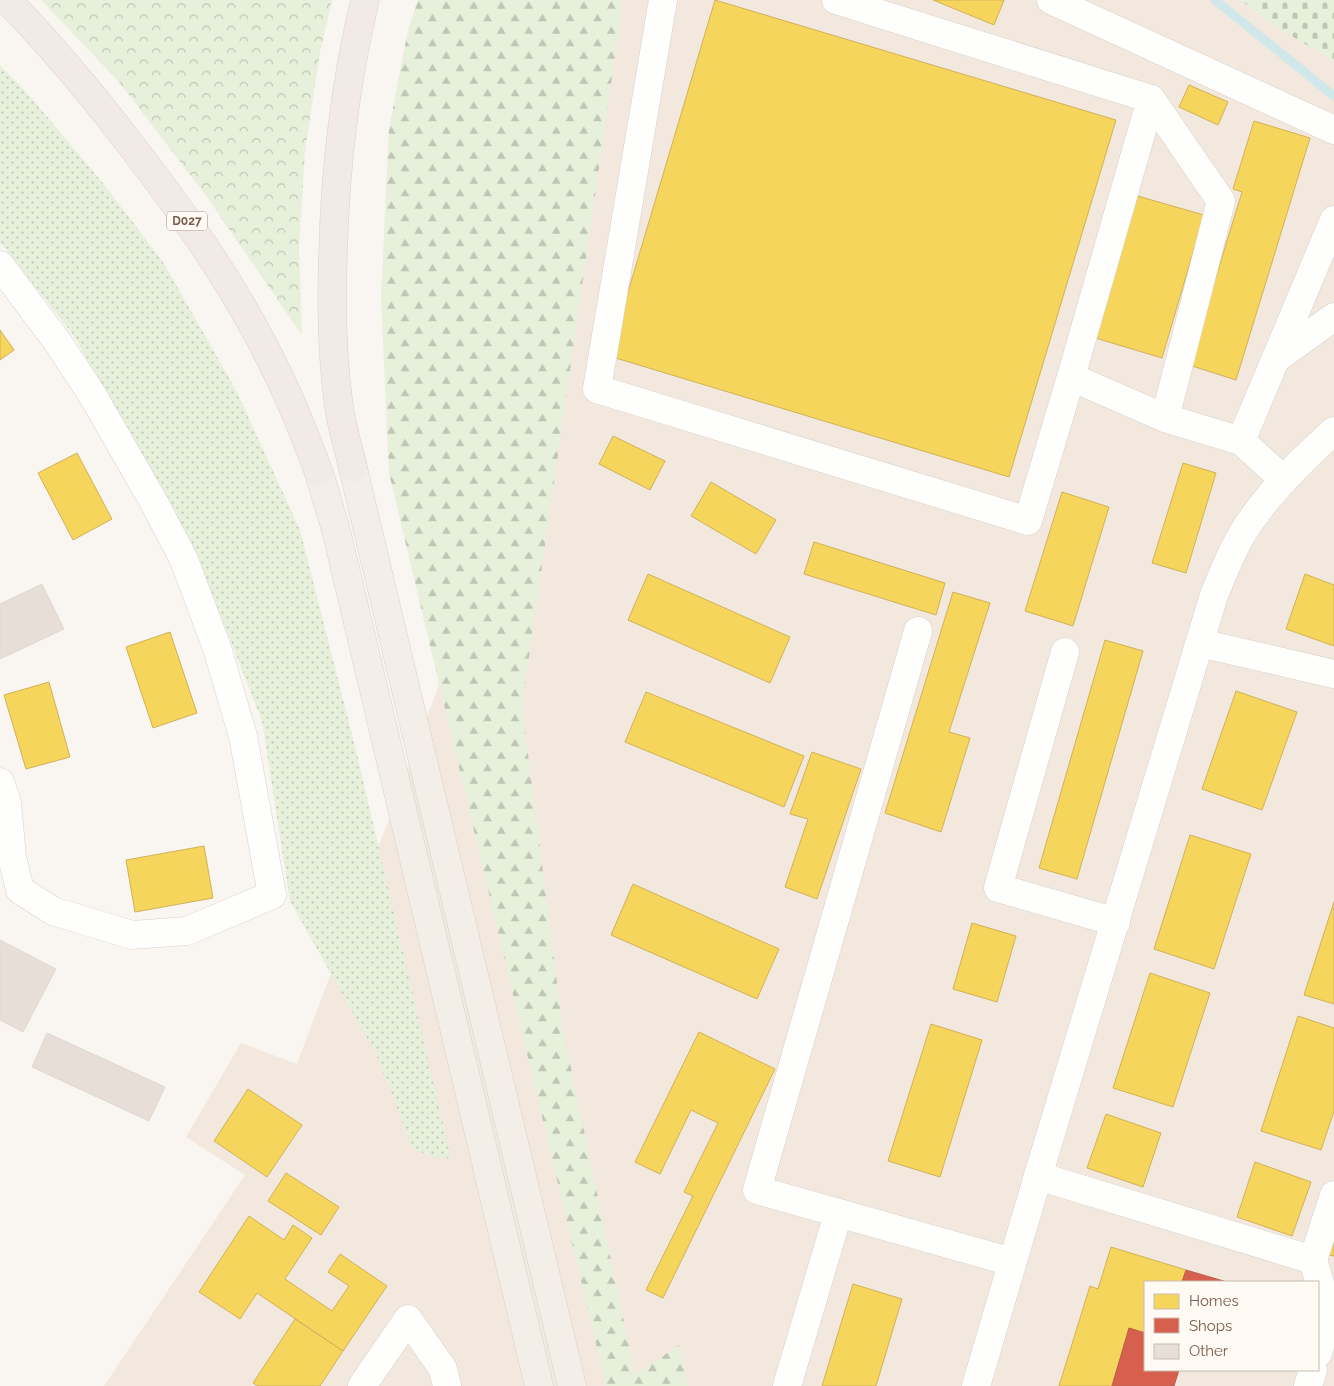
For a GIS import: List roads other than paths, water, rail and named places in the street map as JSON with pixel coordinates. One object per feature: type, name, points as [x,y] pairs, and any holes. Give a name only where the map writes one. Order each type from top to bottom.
[{"type":"highway","name":"D027","points":[[7,0],[42,36],[99,103],[199,238],[234,293],[267,352],[298,418],[319,473]]},
{"type":"highway","points":[[353,468],[340,413],[333,348],[332,264],[342,124],[350,74],[366,0]]},
{"type":"main road","points":[[353,468],[572,1386]]},
{"type":"main road","name":"D027","points":[[319,473],[338,540],[539,1386]]},
{"type":"street","points":[[663,0],[597,389],[1028,521],[1151,99]]},
{"type":"street","points":[[836,0],[1151,99],[1221,202],[1165,418]]},
{"type":"street","points":[[1051,0],[1334,130]]},
{"type":"street","points":[[1241,441],[1334,220]]},
{"type":"street","points":[[0,265],[59,344],[93,396],[147,490],[184,560],[217,648],[243,736],[272,895],[187,932],[132,935],[53,910],[20,890],[6,859],[6,803],[0,782]]},
{"type":"street","points":[[1276,359],[1334,318]]},
{"type":"street","points":[[1071,377],[1165,418],[1241,441],[1284,480]]},
{"type":"street","points":[[976,1386],[1214,596],[1232,554],[1251,519],[1284,480],[1334,431]]},
{"type":"street","points":[[918,631],[757,1190],[1012,1262]]},
{"type":"street","points":[[1200,643],[1334,674]]},
{"type":"street","points":[[1066,652],[998,888],[1116,922]]},
{"type":"street","points":[[1038,1176],[1313,1260]]},
{"type":"street","points":[[1319,1351],[1332,1322],[1313,1260],[1334,1195]]},
{"type":"street","points":[[787,1386],[838,1214]]},
{"type":"street","points":[[362,1386],[408,1319],[443,1369],[447,1386]]},
{"type":"street","points":[[1308,1386],[1313,1371]]},
{"type":"waterway","points":[[1215,0],[1334,96]]}]
